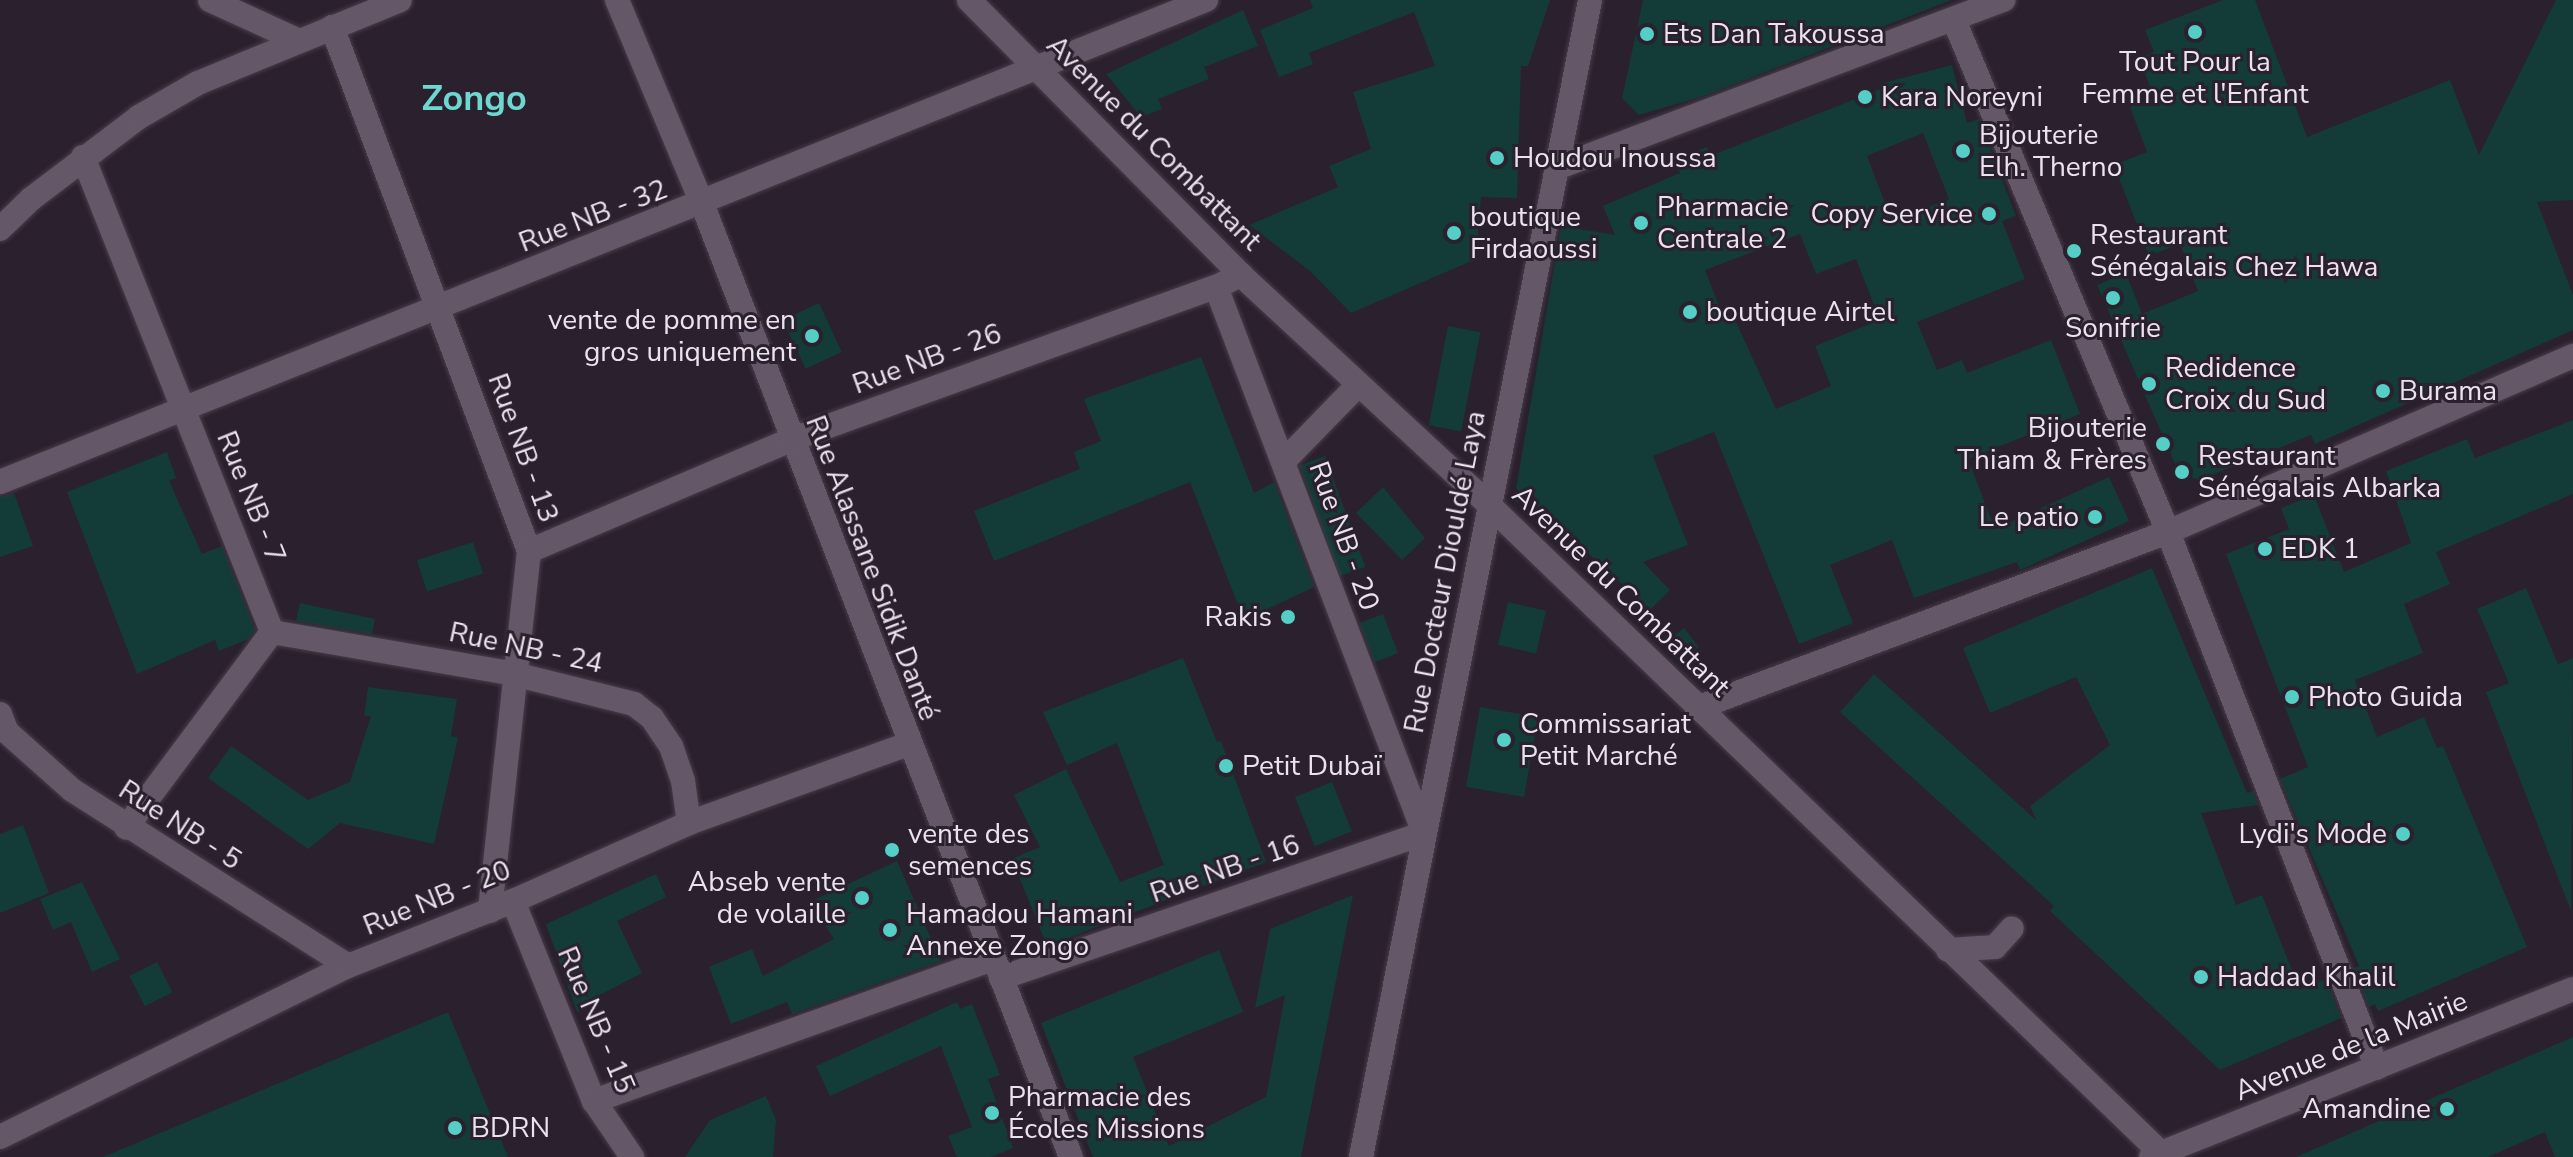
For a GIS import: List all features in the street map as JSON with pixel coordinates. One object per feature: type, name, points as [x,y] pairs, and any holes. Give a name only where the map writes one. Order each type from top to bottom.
[{"type":"street","points":[[210,0],[299,41]]},
{"type":"street","points":[[0,229],[83,157],[198,83],[400,0]]},
{"type":"street","name":"Rue Alassane Sidik Danté","points":[[617,0],[703,206],[790,440],[1071,1157]]},
{"type":"street","name":"Avenue du Combattant","points":[[969,0],[1241,275],[1489,505],[2159,1156]]},
{"type":"street","name":"Rue NB - 32","points":[[0,482],[703,206],[1036,65],[1206,0]]},
{"type":"street","name":"Rue Docteur Diouldé Laya","points":[[1361,1157],[1590,0]]},
{"type":"street","points":[[1556,168],[2003,0]]},
{"type":"street","points":[[1954,20],[2168,532],[2377,1068]]},
{"type":"street","name":"Rue NB - 13","points":[[332,27],[441,307],[529,551],[490,911]]},
{"type":"street","name":"Rue NB - 7","points":[[83,157],[272,632]]},
{"type":"street","points":[[1216,287],[1241,275]]},
{"type":"street","name":"Rue NB - 26","points":[[529,551],[790,440],[1216,287]]},
{"type":"street","name":"Rue NB - 20","points":[[1216,287],[1424,833]]},
{"type":"street","points":[[1697,708],[2168,532],[2573,356]]},
{"type":"street","points":[[1284,461],[1359,384]]},
{"type":"street","points":[[126,828],[272,632]]},
{"type":"street","name":"Rue NB - 24","points":[[272,632],[514,674],[620,698],[652,718],[675,758],[689,823]]},
{"type":"street","name":"Rue NB - 5","points":[[2,727],[43,768],[126,828],[348,966]]},
{"type":"street","name":"Rue NB - 20","points":[[0,1137],[348,966],[490,911],[689,823],[908,744]]},
{"type":"street","name":"Rue NB - 16","points":[[594,1101],[1424,833]]},
{"type":"street","name":"Rue NB - 15","points":[[513,901],[594,1101],[632,1157]]},
{"type":"street","points":[[1948,950],[1995,947],[2012,928]]},
{"type":"street","name":"Avenue de la Mairie","points":[[2159,1156],[2573,989]]},
{"type":"building","points":[[1310,0],[1550,0],[1528,66],[1521,66],[1517,198],[1481,197],[1476,259],[1351,313],[1310,271],[1249,225],[1338,187],[1329,166],[1371,149],[1353,92],[1435,66],[1414,12],[1309,53],[1313,64],[1279,77],[1260,30],[1313,8]]},
{"type":"building","points":[[1643,0],[1949,1],[1701,97],[1639,115],[1622,98]]},
{"type":"building","points":[[2223,0],[2255,0],[2307,137],[2450,80],[2479,155],[2556,0],[2573,0],[2573,200],[2537,202],[2573,295],[2573,330],[2315,444],[2311,435],[2199,480],[2179,473],[2097,285],[2126,273],[2142,314],[2198,291],[2180,244],[2149,256],[2114,165],[2147,152],[2130,107],[2154,98],[2139,57],[2154,52],[2145,30]]},
{"type":"building","points":[[1243,10],[1258,46],[1204,67],[1209,79],[1158,99],[1162,109],[1141,117],[1106,74]]},
{"type":"building","points":[[1952,65],[1967,123],[1979,119],[2016,216],[2002,221],[2025,279],[1917,322],[1937,370],[1962,360],[1967,373],[2051,340],[2080,414],[1968,459],[1995,529],[2109,477],[2129,521],[2020,570],[2017,562],[1914,598],[1892,540],[1830,565],[1853,623],[1799,644],[1714,432],[1653,456],[1688,545],[1643,562],[1670,590],[1650,610],[1536,505],[1514,501],[1561,226],[1615,235],[1603,206],[1680,173],[1674,160],[1707,147],[1710,156],[1881,89],[1879,84]],"holes":[[[1923,133],[1949,199],[1892,221],[1867,156]],[[1800,234],[1816,274],[1856,259],[1880,320],[1815,346],[1831,386],[1776,409],[1735,320],[1726,324],[1705,270]]]},
{"type":"building","name":"vente de pomme en gros uniquement","points":[[819,303],[842,352],[806,369],[783,320]]},
{"type":"building","points":[[1448,326],[1480,332],[1461,431],[1429,425]]},
{"type":"building","points":[[1201,357],[1254,493],[1274,482],[1314,587],[1244,620],[1190,482],[994,561],[974,511],[1080,469],[1074,452],[1101,441],[1084,399]]},
{"type":"building","points":[[2573,420],[2573,494],[2436,552],[2450,584],[2404,604],[2423,653],[2355,680],[2377,737],[2424,717],[2437,748],[2443,746],[2527,947],[2378,1011],[2375,1004],[2369,1007],[2354,968],[2359,966],[2280,779],[2308,767],[2226,554],[2289,529],[2281,508],[2314,495],[2344,572],[2411,543],[2386,471],[2467,439],[2475,458]]},
{"type":"building","points":[[167,452],[176,478],[169,481],[202,554],[222,546],[255,630],[248,639],[219,651],[215,640],[137,674],[67,492]]},
{"type":"building","points":[[1325,456],[1365,567],[1340,576],[1300,465]]},
{"type":"building","points":[[1383,487],[1425,538],[1402,560],[1356,513]]},
{"type":"building","points":[[14,493],[33,546],[0,557],[0,497]]},
{"type":"building","points":[[473,542],[483,573],[427,592],[417,560]]},
{"type":"building","points":[[2152,568],[2247,793],[2253,791],[2258,805],[2201,813],[2236,905],[2262,895],[2300,990],[2326,979],[2341,1018],[2220,1070],[2050,911],[2054,906],[1840,712],[1874,674],[2036,820],[2030,806],[2110,745],[2076,677],[1990,713],[1963,648]]},
{"type":"building","points":[[2526,588],[2558,664],[2573,658],[2571,911],[2486,692],[2509,683],[2477,609]]},
{"type":"building","points":[[1508,602],[1546,611],[1536,654],[1498,645]]},
{"type":"building","points":[[300,603],[375,619],[372,634],[296,621]]},
{"type":"building","points":[[1383,614],[1398,653],[1375,662],[1360,623]]},
{"type":"building","points":[[1684,628],[1699,647],[1679,662],[1664,643]]},
{"type":"building","points":[[1183,658],[1217,742],[1221,741],[1266,862],[1047,946],[1012,859],[1040,847],[1014,795],[1066,769],[1120,882],[1164,865],[1117,743],[1067,765],[1043,712]]},
{"type":"building","points":[[368,687],[457,699],[451,736],[458,738],[434,844],[340,823],[308,849],[208,778],[231,746],[308,800],[350,782],[371,716],[364,716]]},
{"type":"building","points":[[1480,707],[1538,717],[1524,797],[1466,787]]},
{"type":"building","points":[[1332,782],[1352,831],[1315,846],[1295,797]]},
{"type":"building","points":[[23,825],[49,893],[0,913],[0,834]]},
{"type":"building","points":[[897,861],[941,961],[792,1014],[787,1002],[731,1024],[709,967],[752,949],[763,976],[834,939],[810,902]]},
{"type":"building","points":[[656,874],[666,897],[617,921],[642,973],[598,996],[601,1003],[577,1012],[546,924]]},
{"type":"building","points":[[82,882],[120,959],[92,972],[71,922],[53,930],[40,899]]},
{"type":"building","points":[[1353,895],[1301,1157],[1093,1157],[1041,1023],[1219,950],[1243,1012],[1133,1057],[1169,1146],[1266,1097],[1285,995],[1255,1008],[1270,929]]},
{"type":"building","points":[[157,962],[172,992],[145,1006],[129,976]]},
{"type":"building","points":[[957,1002],[960,1009],[972,1004],[1000,1075],[988,1079],[1013,1148],[991,1157],[957,1157],[948,1136],[972,1127],[941,1046],[830,1096],[816,1066]]},
{"type":"building","points":[[448,1012],[508,1157],[103,1157]]},
{"type":"building","points":[[2573,1037],[2573,1157],[2555,1157],[2545,1132],[2488,1157],[2296,1157]]},
{"type":"building","points":[[766,1096],[776,1120],[773,1157],[685,1157],[710,1120]]},
{"type":"place","name":"Tout Pour la Femme et l'Enfant","points":[[2195,32]]},
{"type":"place","name":"Ets Dan Takoussa","points":[[1647,34]]},
{"type":"place","name":"Kara Noreyni","points":[[1865,97]]},
{"type":"place","name":"Bijouterie Elh. Therno","points":[[1963,151]]},
{"type":"place","name":"Houdou Inoussa","points":[[1497,158]]},
{"type":"place","name":"Copy Service","points":[[1989,214]]},
{"type":"place","name":"Pharmacie Centrale 2","points":[[1641,223]]},
{"type":"place","name":"boutique Firdaoussi","points":[[1454,233]]},
{"type":"place","name":"Restaurant Sénégalais Chez Hawa","points":[[2074,251]]},
{"type":"place","name":"Sonifrie","points":[[2113,298]]},
{"type":"place","name":"boutique Airtel","points":[[1690,312]]},
{"type":"place","name":"vente de pomme en gros uniquement","points":[[812,336]]},
{"type":"place","name":"Redidence Croix du Sud","points":[[2149,384]]},
{"type":"place","name":"Burama","points":[[2383,391]]},
{"type":"place","name":"Bijouterie Thiam & Frères","points":[[2163,444]]},
{"type":"place","name":"Restaurant Sénégalais Albarka","points":[[2182,472]]},
{"type":"place","name":"Le patio","points":[[2095,517]]},
{"type":"place","name":"EDK 1","points":[[2265,549]]},
{"type":"place","name":"Rakis","points":[[1288,617]]},
{"type":"place","name":"Photo Guida","points":[[2292,697]]},
{"type":"place","name":"Commissariat Petit Marché","points":[[1504,740]]},
{"type":"place","name":"Petit Dubaï","points":[[1226,766]]},
{"type":"place","name":"Lydi's Mode","points":[[2403,834]]},
{"type":"place","name":"vente des semences","points":[[892,850]]},
{"type":"place","name":"Abseb vente de volaille","points":[[862,898]]},
{"type":"place","name":"Hamadou Hamani Annexe Zongo","points":[[890,930]]},
{"type":"place","name":"Haddad Khalil","points":[[2201,977]]},
{"type":"place","name":"Amandine","points":[[2447,1109]]},
{"type":"place","name":"Pharmacie des Écoles Missions","points":[[992,1113]]},
{"type":"place","name":"BDRN","points":[[455,1128]]},
{"type":"district","name":"Zongo","points":[[474,99]]}]
